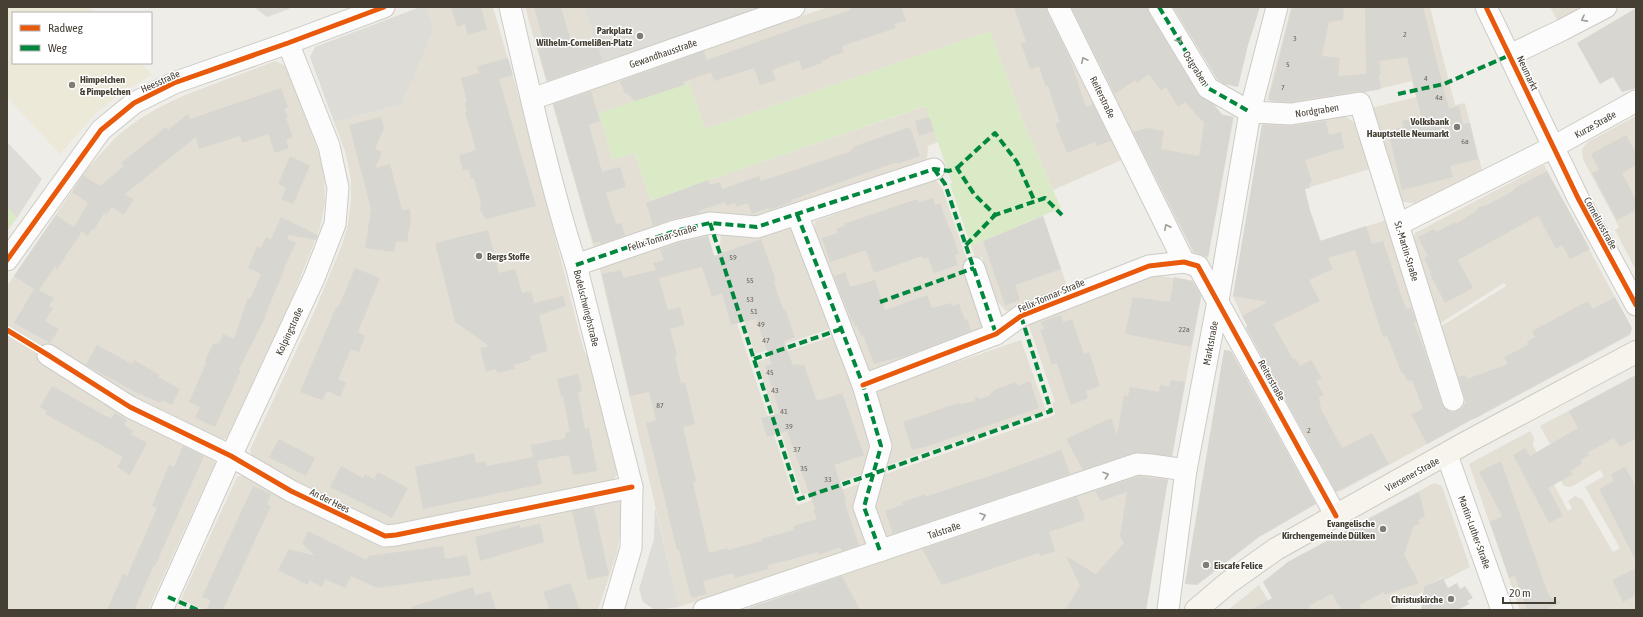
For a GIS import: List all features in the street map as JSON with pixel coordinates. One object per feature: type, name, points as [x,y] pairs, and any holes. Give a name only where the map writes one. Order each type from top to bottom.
[{"type":"main road","name":"Viersener Straße","points":[[1196,610],[1228,583],[1276,549],[1447,455],[1469,441],[1636,352]]},
{"type":"street","name":"Heesstraße","points":[[7,260],[101,130],[134,103],[174,83],[384,7]]},
{"type":"street","name":"Bodelschwinghstraße","points":[[510,7],[567,237],[576,265],[632,487],[630,548],[613,610]]},
{"type":"street","name":"Gewandhausstraße","points":[[532,99],[794,7]]},
{"type":"street","name":"Reiterstraße","points":[[1058,7],[1184,262],[1198,266],[1336,516]]},
{"type":"street","name":"Ostgraben","points":[[1159,7],[1208,88],[1250,112]]},
{"type":"street","name":"Marktstraße","points":[[1168,610],[1186,470],[1218,301],[1250,112],[1277,7]]},
{"type":"street","name":"Neumarkt","points":[[1486,7],[1553,147]]},
{"type":"street","points":[[1510,55],[1606,7]]},
{"type":"street","name":"Kolpingstraße","points":[[162,610],[231,456],[314,278],[335,224],[338,188],[329,146],[288,43]]},
{"type":"street","name":"Kurze Straße","points":[[1553,147],[1636,101]]},
{"type":"street","name":"Nordgraben","points":[[1250,112],[1291,114],[1360,103]]},
{"type":"street","name":"St.-Martin-Straße","points":[[1360,103],[1453,400]]},
{"type":"street","points":[[1399,224],[1553,147]]},
{"type":"street","name":"Corneliusstraße","points":[[1553,147],[1578,198],[1636,305]]},
{"type":"street","name":"Felix-Tonnar-Straße","points":[[576,265],[675,231],[710,223],[757,227],[934,169]]},
{"type":"street","points":[[797,214],[863,385],[881,446],[864,507],[880,551]]},
{"type":"street","name":"Felix-Tonnar-Straße","points":[[863,385],[996,334],[1021,316],[1149,266],[1184,262]]},
{"type":"street","points":[[974,268],[996,334]]},
{"type":"street","name":"An der Hees","points":[[48,354],[130,407],[231,456],[291,491],[385,536],[632,487]]},
{"type":"street","name":"Martin-Luther-Straße","points":[[1447,455],[1502,610]]},
{"type":"street","name":"Talstraße","points":[[704,610],[1137,464],[1186,470]]},
{"type":"shaded area","name":"Himpelchen & Pimpelchen","points":[[7,7],[89,7],[93,12],[12,12],[12,64],[142,64],[152,75],[120,94],[97,112],[60,154],[7,97]]},
{"type":"shaded area","points":[[254,7],[290,7],[289,9],[267,17]]},
{"type":"shaded area","points":[[420,7],[426,7],[434,29],[402,104],[334,122],[310,57],[315,47]]},
{"type":"shaded area","points":[[426,7],[493,7],[550,205],[548,209],[584,351],[590,359],[617,474],[611,484],[389,528],[316,495],[253,460],[250,450],[315,310],[342,245],[348,225],[351,199],[351,180],[346,154],[334,122],[402,104],[434,29]]},
{"type":"shaded area","points":[[525,7],[584,7],[604,65],[547,84]]},
{"type":"shaded area","name":"Parkplatz Wilhelm-Cornelißen-Platz","points":[[584,7],[769,7],[604,65]]},
{"type":"shaded area","points":[[828,7],[1050,7],[1124,159],[1053,190],[1023,121],[990,31],[705,129],[689,84],[599,113],[613,160],[634,153],[651,200],[926,106],[938,142],[928,146],[927,159],[918,165],[757,221],[595,253],[552,102]]},
{"type":"shaded area","points":[[1066,7],[1150,7],[1202,91],[1222,114],[1234,117],[1208,258],[1195,256]]},
{"type":"shaded area","points":[[1291,7],[1430,7],[1455,105],[1465,103],[1482,170],[1418,204],[1398,201],[1367,109],[1416,97],[1412,81],[1293,107],[1267,100]]},
{"type":"shaded area","points":[[1550,7],[1588,7],[1559,23]]},
{"type":"shaded area","points":[[275,61],[286,66],[318,151],[324,176],[325,202],[320,228],[291,301],[226,439],[216,442],[125,392],[124,394],[7,326],[7,286],[87,169],[117,136],[138,120],[185,95]]},
{"type":"shaded area","points":[[1342,116],[1348,118],[1356,124],[1373,168],[1304,189],[1321,241],[1389,219],[1455,429],[1339,492],[1242,316],[1233,296],[1263,119],[1296,124]]},
{"type":"shaded area","points":[[1636,116],[1636,270],[1615,230],[1619,227],[1583,159],[1582,149],[1588,142]]},
{"type":"shaded area","points":[[7,142],[42,179],[17,218],[7,207]]},
{"type":"shaded area","points":[[1544,165],[1632,329],[1630,335],[1475,419],[1464,398],[1440,327],[1506,286],[1504,283],[1439,324],[1412,243],[1415,233]]},
{"type":"shaded area","points":[[935,179],[942,188],[988,321],[987,332],[867,373],[814,231],[815,221]]},
{"type":"shaded area","points":[[1043,216],[1068,289],[1018,311],[1006,311],[997,301],[982,257],[976,259],[971,246]]},
{"type":"shaded area","points":[[782,226],[793,227],[829,329],[755,354],[720,247],[721,232]]},
{"type":"shaded area","points":[[707,233],[797,505],[865,482],[868,540],[865,548],[816,564],[815,561],[679,607],[599,266]]},
{"type":"shaded area","points":[[1145,274],[1204,282],[1171,462],[891,539],[883,535],[876,515],[876,506],[883,475],[1055,415],[1052,403],[1055,402],[1028,323]]},
{"type":"shaded area","points":[[7,335],[121,402],[212,452],[215,463],[148,610],[7,610]]},
{"type":"shaded area","points":[[836,335],[872,438],[868,472],[802,495],[757,362]]},
{"type":"shaded area","points":[[1021,340],[1046,411],[885,466],[875,395],[884,387]]},
{"type":"shaded area","points":[[1636,375],[1636,610],[1520,610],[1469,464],[1530,431],[1534,438],[1533,445],[1568,511],[1572,508],[1568,501],[1575,496],[1582,499],[1613,552],[1620,548],[1585,487],[1604,476],[1600,470],[1573,486],[1564,486],[1551,465],[1552,443],[1550,444],[1540,426]]},
{"type":"shaded area","points":[[1141,473],[1168,478],[1146,610],[742,610]]},
{"type":"shaded area","points":[[248,474],[387,543],[622,496],[623,516],[617,553],[598,610],[204,610],[181,599],[237,477]]},
{"type":"shaded area","points":[[1434,483],[1442,486],[1470,567],[1445,580],[1442,577],[1429,585],[1430,588],[1390,610],[1279,610],[1263,582],[1289,561]]},
{"type":"shaded area","points":[[655,507],[679,607],[655,610],[643,602],[639,589],[654,539]]},
{"type":"shaded area","points":[[1259,585],[1274,610],[1228,610]]},
{"type":"green space","points":[[990,31],[1023,121],[1061,208],[971,246],[950,184],[952,183],[925,106],[651,200],[634,153],[613,160],[599,113],[689,83],[705,129]]},
{"type":"green space","points":[[7,207],[17,218],[7,231]]},
{"type":"building","points":[[451,7],[481,7],[487,29],[468,35],[465,24],[457,27]]},
{"type":"building","points":[[534,7],[561,7],[573,48],[596,41],[603,61],[547,81],[538,49],[545,47]]},
{"type":"building","points":[[850,7],[901,7],[906,21],[894,24],[896,28],[842,46],[844,52],[821,61],[822,63],[802,70],[799,60],[772,70],[776,80],[760,85],[754,68],[714,81],[711,72],[683,82],[684,85],[635,101],[627,93],[625,94],[620,81],[704,51],[707,60],[804,25],[851,10]]},
{"type":"building","points":[[1014,7],[1046,7],[1047,12],[1069,56],[1086,107],[1093,104],[1111,141],[1097,146],[1095,142],[1067,153],[1055,124],[1060,122],[1048,86],[1045,85],[1039,66],[1030,69],[1021,44],[1026,42]]},
{"type":"building","points":[[1071,7],[1147,7],[1149,13],[1198,94],[1214,105],[1222,115],[1233,117],[1208,257],[1194,252],[1133,132],[1147,128],[1164,131],[1161,149],[1199,156],[1204,123],[1185,102],[1178,107],[1166,87],[1161,91],[1149,74],[1137,83],[1135,80],[1115,94]]},
{"type":"building","points":[[1173,7],[1260,7],[1248,45],[1238,87],[1224,84],[1217,79]]},
{"type":"building","points":[[1292,7],[1344,7],[1343,20],[1329,22],[1322,56],[1340,58],[1338,76],[1366,74],[1365,7],[1423,7],[1449,109],[1459,106],[1463,124],[1470,123],[1478,159],[1450,166],[1453,177],[1402,190],[1388,131],[1404,127],[1402,121],[1421,116],[1407,57],[1379,61],[1381,67],[1379,68],[1381,74],[1379,75],[1381,89],[1365,92],[1358,91],[1290,102],[1271,101],[1269,98]]},
{"type":"building","points":[[1636,8],[1636,88],[1622,92],[1613,77],[1600,84],[1577,43]]},
{"type":"building","points":[[508,58],[513,75],[499,79],[536,206],[486,219],[480,210],[481,204],[474,178],[471,179],[468,169],[463,171],[459,155],[476,150],[465,112],[467,111],[465,103],[467,102],[461,78],[479,73],[477,66]]},
{"type":"building","points":[[281,88],[288,107],[284,108],[288,118],[286,118],[293,137],[286,140],[289,148],[275,153],[268,134],[242,143],[240,136],[199,149],[196,137],[125,194],[134,200],[123,215],[112,207],[106,215],[104,213],[94,230],[92,229],[88,236],[78,230],[81,233],[57,269],[55,267],[39,290],[54,298],[49,306],[53,308],[45,321],[59,329],[50,343],[14,323],[34,289],[14,276],[56,215],[74,227],[88,203],[72,192],[83,175],[100,186],[124,166],[121,163],[166,127],[168,130],[188,114],[190,119]]},
{"type":"building","points":[[591,91],[600,121],[589,125],[602,172],[620,167],[626,187],[606,193],[616,224],[621,223],[625,235],[601,244],[600,241],[594,243],[553,104]]},
{"type":"building","points":[[381,117],[384,128],[375,149],[382,152],[375,168],[390,164],[402,210],[410,209],[411,218],[407,242],[396,241],[394,252],[365,248],[371,209],[349,125]]},
{"type":"building","points":[[929,117],[934,131],[919,136],[915,121]]},
{"type":"building","points":[[1326,121],[1329,135],[1341,132],[1344,148],[1305,160],[1312,182],[1309,183],[1310,188],[1305,189],[1310,211],[1320,241],[1366,226],[1372,244],[1383,241],[1406,309],[1411,308],[1416,322],[1414,323],[1445,409],[1451,412],[1457,411],[1462,408],[1465,403],[1458,377],[1466,375],[1467,379],[1508,364],[1504,357],[1528,345],[1527,342],[1535,337],[1532,331],[1588,301],[1593,309],[1615,297],[1632,328],[1630,334],[1427,444],[1411,414],[1423,409],[1412,380],[1407,381],[1404,373],[1402,374],[1387,336],[1383,337],[1355,250],[1328,258],[1333,269],[1309,280],[1320,301],[1273,324],[1293,359],[1295,358],[1300,366],[1311,360],[1322,378],[1316,381],[1324,395],[1319,397],[1321,409],[1342,448],[1372,433],[1389,464],[1336,492],[1246,328],[1247,325],[1242,316],[1268,302],[1233,296],[1262,125],[1293,126]]},
{"type":"building","points":[[910,127],[920,156],[897,164],[897,162],[791,200],[792,202],[769,210],[768,208],[752,214],[748,203],[736,207],[735,203],[726,206],[725,202],[699,211],[700,213],[672,219],[653,226],[646,203],[708,180],[710,185],[720,182],[722,189],[759,176],[761,181],[849,152],[855,146]]},
{"type":"building","points":[[1626,135],[1636,153],[1636,165],[1622,173],[1636,200],[1636,210],[1617,220],[1592,173],[1599,170],[1591,154]]},
{"type":"building","points":[[290,156],[310,166],[293,204],[281,199],[286,188],[278,184]]},
{"type":"building","points":[[1547,171],[1590,249],[1570,259],[1562,245],[1556,249],[1538,216],[1458,260],[1473,288],[1445,303],[1430,274],[1431,273],[1424,258],[1428,256],[1418,237],[1434,229],[1436,232],[1455,222],[1456,224],[1476,211],[1479,207],[1487,205]]},
{"type":"building","points":[[933,198],[935,205],[940,203],[950,228],[959,254],[955,255],[958,265],[934,273],[928,257],[923,259],[922,256],[874,273],[866,250],[830,262],[822,238],[838,233],[836,229],[845,226],[844,224],[917,199],[919,203]]},
{"type":"building","points":[[1043,216],[1061,269],[1015,285],[1020,300],[1005,305],[983,241]]},
{"type":"building","points":[[281,217],[318,235],[316,240],[289,235],[287,239],[296,243],[283,270],[284,271],[265,315],[266,316],[239,369],[241,370],[215,427],[195,418],[200,407],[189,402],[213,344],[219,343],[223,334],[234,339],[248,298],[250,299],[261,274],[248,268],[257,246],[261,248],[266,237],[271,239]]},
{"type":"building","points":[[488,230],[499,273],[515,269],[522,293],[531,291],[534,303],[563,296],[566,306],[539,315],[548,351],[530,356],[531,360],[514,365],[515,369],[497,373],[496,369],[486,372],[480,348],[489,346],[455,322],[435,243]]},
{"type":"building","points":[[708,236],[714,256],[761,239],[776,281],[774,281],[778,295],[783,309],[785,309],[795,337],[784,341],[793,366],[799,364],[800,366],[804,365],[817,401],[842,393],[864,455],[834,465],[846,499],[844,500],[859,545],[842,551],[840,547],[819,555],[818,552],[768,565],[769,569],[735,578],[734,573],[703,581],[707,594],[691,598],[679,550],[677,550],[646,423],[656,420],[649,392],[630,396],[602,274],[621,270],[623,278],[656,270],[653,263],[664,260],[660,249]],"holes":[[[702,267],[712,297],[722,293],[731,325],[756,319],[772,364],[765,366],[780,413],[761,418],[767,437],[787,431],[815,509],[813,510],[817,519],[793,526],[794,530],[761,539],[762,541],[728,550],[727,548],[709,553],[693,482],[696,481],[683,427],[695,424],[685,382],[681,383],[675,356],[677,355],[670,329],[685,325],[680,307],[668,310],[659,278]]]},
{"type":"building","points":[[355,268],[380,278],[358,332],[365,336],[359,352],[351,349],[338,379],[346,383],[340,397],[327,391],[322,400],[300,392],[336,307],[338,308]]},
{"type":"building","points":[[845,272],[850,287],[875,280],[885,310],[927,295],[932,308],[951,303],[952,306],[959,304],[965,320],[968,319],[971,331],[905,356],[874,364],[863,335],[861,336],[857,326],[855,327],[851,319],[834,276]]},
{"type":"building","points":[[1174,277],[1192,281],[1201,296],[1191,347],[1125,334],[1133,297],[1170,302]]},
{"type":"building","points":[[1061,315],[1063,322],[1072,319],[1084,354],[1089,352],[1100,386],[1086,391],[1088,398],[1071,405],[1057,363],[1052,365],[1040,330],[1044,329],[1041,322]]},
{"type":"building","points":[[97,345],[132,364],[134,360],[160,375],[158,377],[180,389],[172,405],[162,400],[161,403],[137,393],[86,365]]},
{"type":"building","points":[[1224,350],[1231,351],[1316,504],[1259,537],[1197,585],[1185,584]]},
{"type":"building","points":[[578,374],[582,391],[578,392],[585,429],[589,428],[597,471],[573,475],[569,455],[537,461],[542,484],[423,509],[415,467],[474,453],[476,463],[486,461],[487,466],[533,457],[531,445],[566,438],[565,433],[570,432],[563,396],[561,396],[557,379]]},
{"type":"building","points":[[1636,375],[1636,438],[1620,447],[1614,438],[1587,453],[1589,455],[1580,460],[1582,464],[1570,471],[1573,474],[1548,488],[1563,516],[1549,523],[1513,455],[1525,448],[1530,456],[1578,428],[1569,411]]},
{"type":"building","points":[[1171,380],[1185,382],[1172,456],[1133,453],[1083,470],[1066,439],[1111,418],[1117,435],[1124,395],[1128,396],[1130,387],[1159,392],[1160,385],[1169,387]]},
{"type":"building","points":[[1030,381],[1039,408],[922,448],[912,450],[903,422],[958,403],[962,404],[974,401],[976,396],[980,399],[989,396],[994,390],[1016,382],[1018,386]]},
{"type":"building","points":[[52,386],[111,419],[115,413],[127,420],[124,425],[133,431],[131,434],[147,443],[130,475],[117,467],[123,457],[45,414],[47,411],[40,407]]},
{"type":"building","points":[[279,439],[315,458],[306,476],[269,457]]},
{"type":"building","points":[[183,446],[204,456],[155,566],[154,565],[134,610],[107,610],[123,574],[127,576],[157,508],[152,506],[169,465],[174,467]]},
{"type":"building","points":[[1061,450],[1070,474],[893,534],[885,511],[903,505],[902,502],[925,494],[925,497],[979,480]]},
{"type":"building","points":[[1501,461],[1549,596],[1561,603],[1544,610],[1527,610],[1515,576],[1509,578],[1490,522],[1502,516],[1479,472]]},
{"type":"building","points":[[341,466],[363,478],[365,474],[374,479],[378,472],[408,488],[392,518],[330,487]]},
{"type":"building","points":[[1625,467],[1636,487],[1636,561],[1599,489],[1614,481],[1611,474]]},
{"type":"building","points":[[1139,476],[1168,480],[1146,610],[1065,610],[1080,586],[1066,556],[1096,574],[1124,543],[1120,536],[1127,492],[1101,501],[1095,491]]},
{"type":"building","points":[[253,486],[271,494],[267,504],[271,506],[223,610],[206,610],[211,600],[202,597]]},
{"type":"building","points":[[1419,492],[1425,516],[1418,520],[1420,523],[1413,527],[1404,555],[1419,583],[1385,595],[1384,592],[1359,605],[1362,610],[1343,610],[1332,594],[1308,606],[1311,610],[1251,610],[1272,598],[1263,582],[1288,562]]},
{"type":"building","points":[[1077,497],[1084,514],[1084,520],[1049,532],[1055,551],[1040,556],[1039,553],[942,585],[922,549]]},
{"type":"building","points":[[594,507],[609,575],[588,580],[572,511]]},
{"type":"building","points":[[540,524],[544,542],[480,561],[475,537],[520,525],[520,528]]},
{"type":"building","points":[[308,531],[366,560],[368,556],[443,546],[445,559],[467,555],[471,575],[377,588],[351,576],[345,588],[325,579],[322,587],[309,580],[308,585],[278,570],[289,549],[315,556],[302,543]]},
{"type":"building","points":[[1636,568],[1636,595],[1623,602],[1612,580]]},
{"type":"building","points":[[842,576],[860,610],[750,610],[749,608]]},
{"type":"building","points":[[1443,578],[1448,588],[1457,583],[1460,589],[1465,586],[1473,598],[1467,601],[1469,604],[1458,610],[1421,610],[1424,587]]},
{"type":"building","points":[[570,583],[580,610],[550,610],[543,592]]},
{"type":"building","points":[[473,587],[475,596],[490,591],[496,610],[412,610],[411,607]]},
{"type":"marked path","points":[[1159,7],[1208,88],[1250,112]]},
{"type":"marked path","points":[[1398,94],[1444,84],[1510,55]]},
{"type":"marked path","points":[[957,168],[995,133],[1017,162],[1035,202]]},
{"type":"marked path","points":[[576,265],[675,231],[710,223],[757,227],[934,169],[949,171],[957,168],[974,194],[995,215],[1045,198],[1062,215]]},
{"type":"marked path","points":[[934,169],[945,184],[996,334]]},
{"type":"marked path","points":[[797,214],[863,385],[881,446],[864,507],[880,551]]},
{"type":"marked path","points":[[966,245],[995,215]]},
{"type":"marked path","points":[[710,223],[799,499],[1051,411],[1021,316]]},
{"type":"marked path","points":[[880,302],[974,268]]},
{"type":"marked path","points":[[754,359],[841,329]]},
{"type":"marked path","points":[[168,597],[198,610]]},
{"type":"cycle path","points":[[7,260],[101,130],[134,103],[174,83],[384,7]]},
{"type":"cycle path","points":[[1486,7],[1578,198],[1636,305]]},
{"type":"cycle path","points":[[863,385],[996,334],[1021,316],[1149,266],[1184,262],[1198,266],[1336,516]]},
{"type":"cycle path","points":[[7,330],[130,407],[231,456],[291,491],[385,536],[632,487]]},
{"type":"place","name":"Parkplatz Wilhelm-Cornelißen-Platz","points":[[640,36]]},
{"type":"place","name":"Himpelchen & Pimpelchen","points":[[72,85]]},
{"type":"place","name":"Volksbank Hauptstelle Neumarkt","points":[[1457,127]]},
{"type":"place","name":"Bergs Stoffe","points":[[479,256]]},
{"type":"place","name":"Evangelische Kirchengemeinde Dülken","points":[[1383,529]]},
{"type":"place","name":"Eiscafe Felice","points":[[1206,565]]},
{"type":"place","name":"Christuskirche","points":[[1451,599]]}]
